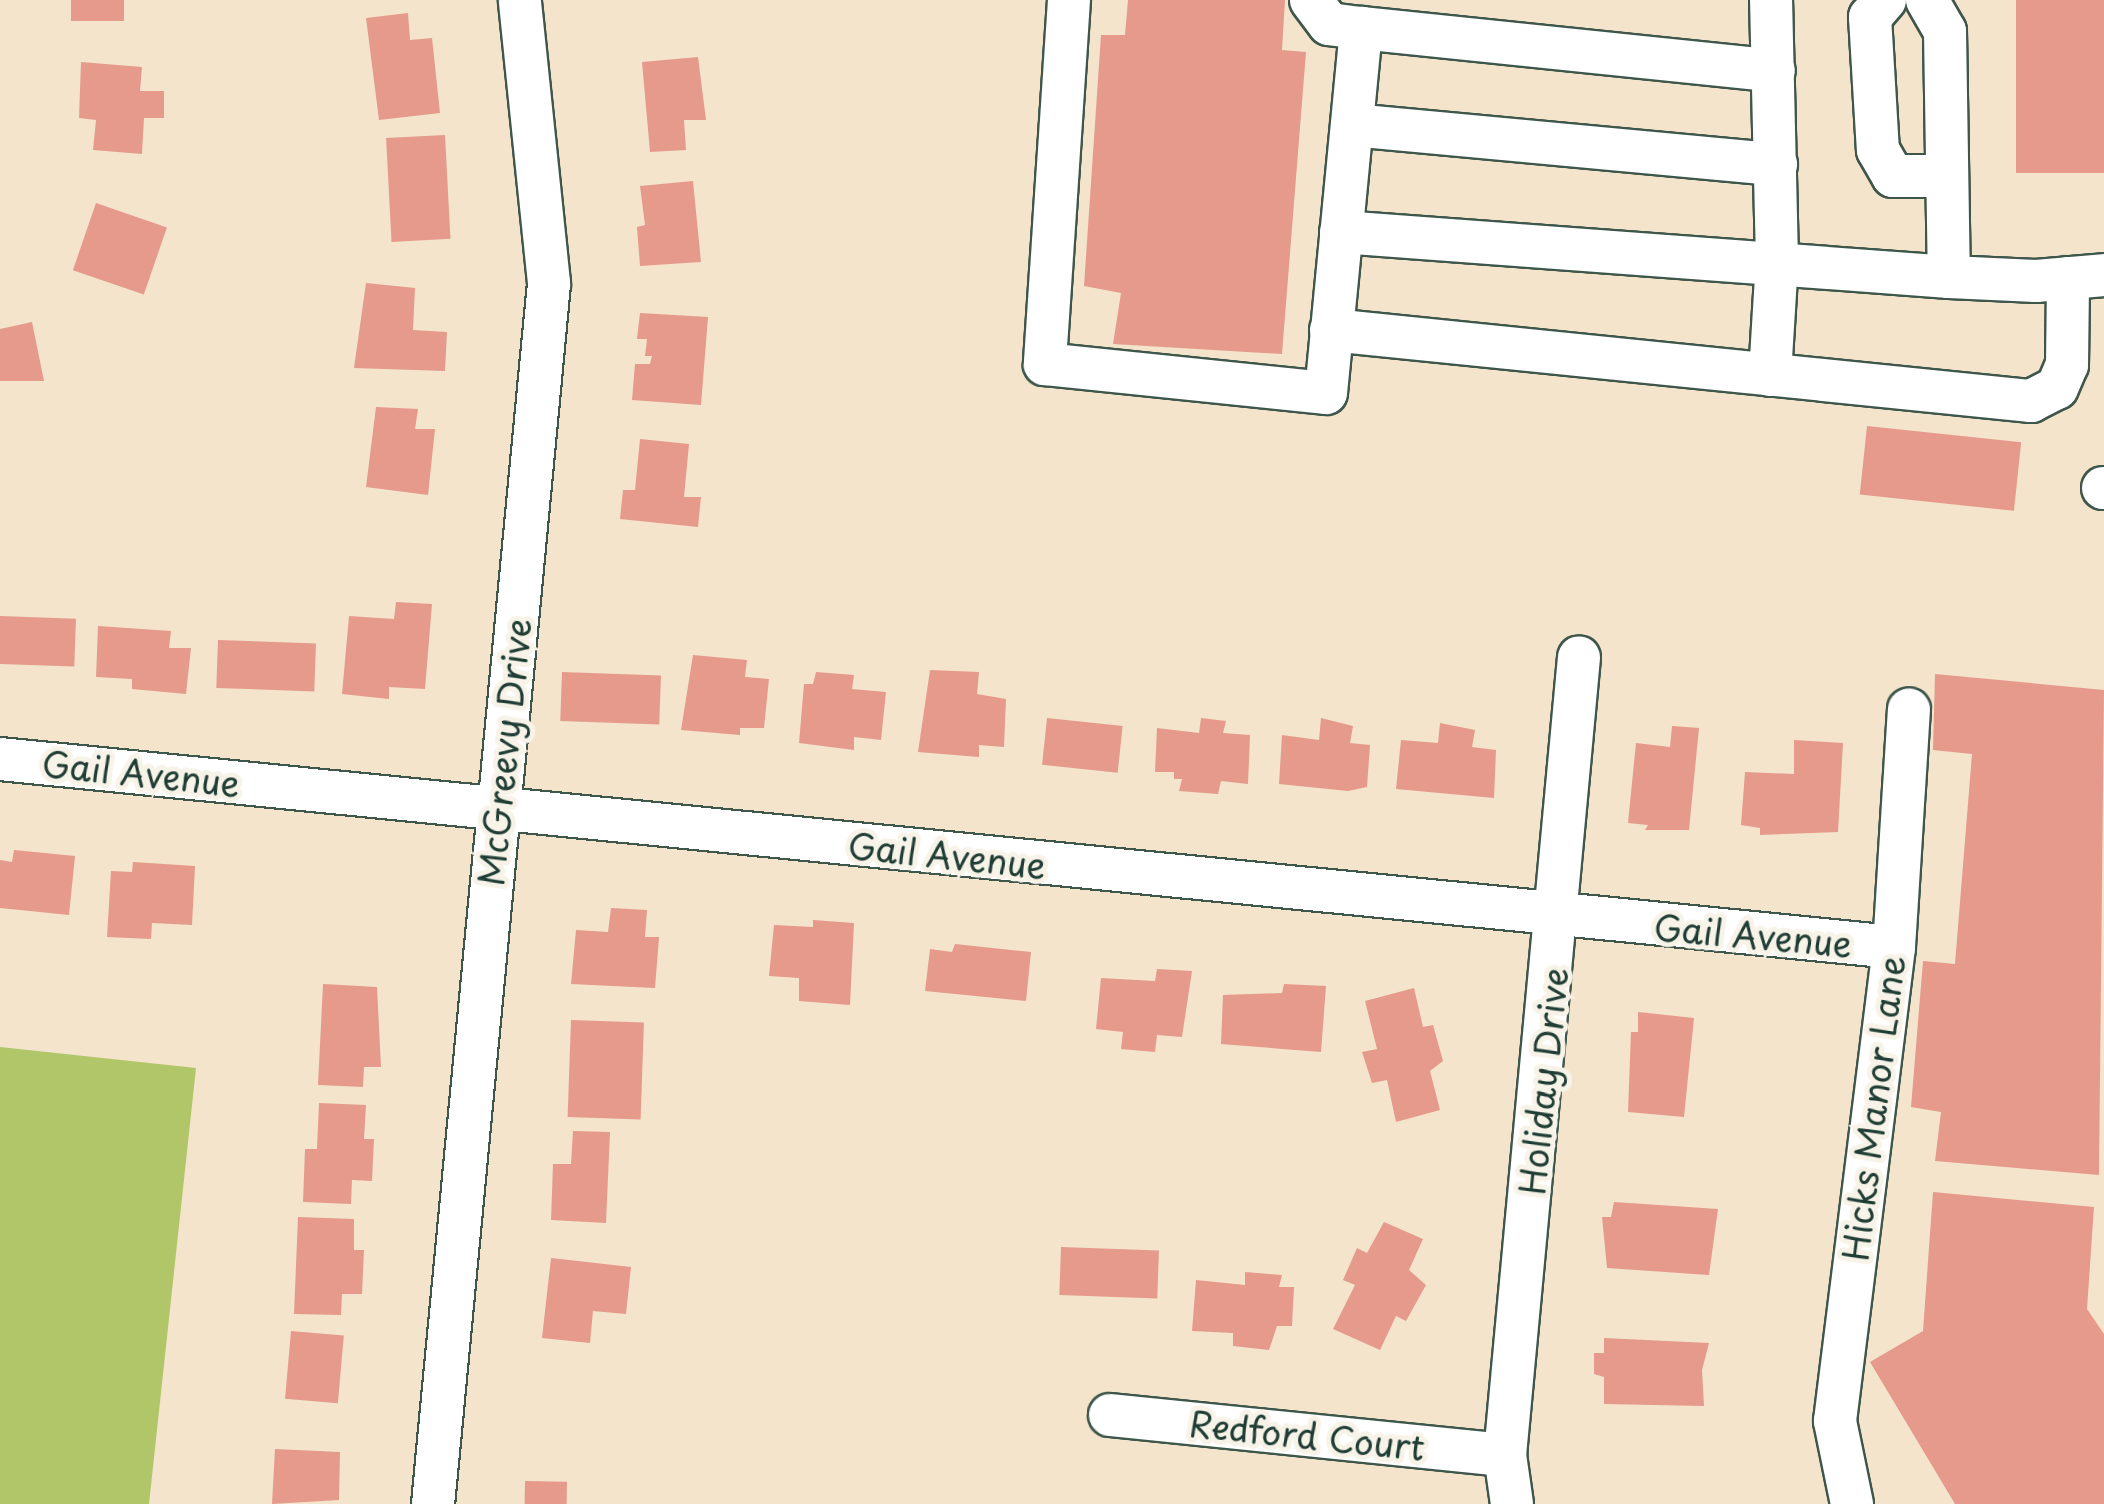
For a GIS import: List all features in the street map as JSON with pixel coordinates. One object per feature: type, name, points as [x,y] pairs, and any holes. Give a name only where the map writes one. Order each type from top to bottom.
[{"type":"street","name":"McGreevy Drive","points":[[433,1504],[549,283],[520,0]]},
{"type":"street","points":[[1069,0],[1045,364],[1326,393],[1361,28]]},
{"type":"street","points":[[1311,0],[1329,24],[1774,71]]},
{"type":"street","points":[[1770,375],[1777,262],[1771,0]]},
{"type":"street","points":[[1927,0],[1945,31],[1949,277]]},
{"type":"street","points":[[1879,2],[1870,17],[1884,166],[1893,176],[1947,176]]},
{"type":"street","points":[[1352,125],[1776,164]]},
{"type":"street","points":[[1331,330],[2031,400],[2057,388],[2067,366],[2086,276],[1949,277],[1341,232]]},
{"type":"street","name":"Holiday Drive","points":[[1512,1504],[1505,1455],[1559,918],[1579,657]]},
{"type":"street","name":"Hicks Manor Lane","points":[[1852,1504],[1835,1421],[1894,947],[1909,709]]},
{"type":"street","name":"Gail Avenue","points":[[0,759],[1559,918],[1894,947]]},
{"type":"street","name":"Redford Court","points":[[1110,1416],[1505,1455]]},
{"type":"green space","points":[[0,1047],[196,1068],[149,1504],[0,1504]]},
{"type":"building","points":[[71,0],[124,0],[124,21],[71,21]]},
{"type":"building","points":[[1128,0],[1285,0],[1282,50],[1306,52],[1282,354],[1113,344],[1121,293],[1084,286],[1101,35],[1125,35]]},
{"type":"building","points":[[2016,0],[2104,0],[2104,173],[2016,173]]},
{"type":"building","points":[[408,13],[410,40],[432,38],[440,113],[379,120],[366,18]]},
{"type":"building","points":[[698,57],[706,120],[684,120],[686,150],[650,152],[642,62]]},
{"type":"building","points":[[81,62],[142,67],[140,91],[164,91],[164,118],[144,118],[142,154],[93,150],[96,120],[79,118]]},
{"type":"building","points":[[445,135],[450,239],[392,242],[386,138]]},
{"type":"building","points":[[693,181],[701,262],[640,266],[637,227],[645,225],[640,186]]},
{"type":"building","points":[[96,203],[167,227],[144,295],[73,270]]},
{"type":"building","points":[[366,283],[415,288],[413,330],[447,332],[445,371],[354,368]]},
{"type":"building","points":[[640,313],[708,317],[701,405],[632,400],[635,364],[650,364],[652,356],[645,356],[647,339],[637,339]]},
{"type":"building","points":[[32,322],[44,381],[0,381],[0,329]]},
{"type":"building","points":[[376,407],[418,409],[415,429],[435,429],[428,495],[366,487]]},
{"type":"building","points":[[1867,426],[2021,442],[2014,511],[1860,495]]},
{"type":"building","points":[[640,439],[689,444],[684,497],[701,497],[698,527],[620,519],[623,490],[635,490]]},
{"type":"building","points":[[396,602],[432,604],[425,689],[389,687],[389,699],[342,694],[349,616],[394,619]]},
{"type":"building","points":[[0,616],[76,619],[74,667],[0,664]]},
{"type":"building","points":[[98,626],[171,631],[169,648],[191,648],[186,694],[132,689],[132,679],[96,677]]},
{"type":"building","points":[[218,640],[316,643],[314,691],[216,688]]},
{"type":"building","points":[[693,655],[747,660],[745,677],[769,679],[764,728],[740,728],[740,735],[681,730]]},
{"type":"building","points":[[930,670],[979,672],[977,694],[1006,699],[1004,747],[979,745],[979,757],[918,752]]},
{"type":"building","points":[[562,672],[661,675],[659,724],[560,721]]},
{"type":"building","points":[[816,672],[854,675],[852,689],[886,692],[881,740],[854,737],[854,750],[799,743],[804,684],[813,684]]},
{"type":"building","points":[[1935,674],[2104,690],[2099,1175],[1935,1161],[1941,1112],[1911,1107],[1923,961],[1955,964],[1972,754],[1933,750]]},
{"type":"building","points":[[1047,718],[1123,726],[1118,773],[1042,765]]},
{"type":"building","points":[[1201,718],[1226,721],[1223,733],[1250,735],[1248,784],[1221,781],[1218,794],[1179,791],[1182,779],[1174,779],[1174,772],[1155,772],[1157,728],[1199,733]]},
{"type":"building","points":[[1321,718],[1353,726],[1350,743],[1370,745],[1367,787],[1348,791],[1279,784],[1282,735],[1319,740]]},
{"type":"building","points":[[1440,723],[1475,730],[1472,747],[1496,750],[1494,798],[1396,789],[1401,740],[1438,743]]},
{"type":"building","points":[[1672,726],[1699,728],[1689,830],[1645,830],[1648,825],[1628,823],[1636,743],[1670,747]]},
{"type":"building","points":[[1794,740],[1843,743],[1838,832],[1760,835],[1760,828],[1741,825],[1745,772],[1794,774]]},
{"type":"building","points":[[14,850],[75,856],[69,915],[0,908],[0,860],[12,862]]},
{"type":"building","points":[[133,862],[195,866],[192,925],[152,923],[151,939],[107,937],[111,871],[132,872]]},
{"type":"building","points":[[611,908],[647,910],[645,937],[659,937],[655,988],[571,984],[576,930],[608,932]]},
{"type":"building","points":[[813,920],[854,923],[850,1005],[799,1001],[799,978],[769,976],[774,925],[813,927]]},
{"type":"building","points":[[955,944],[1031,952],[1026,1001],[925,991],[930,949],[952,952]]},
{"type":"building","points":[[1157,969],[1192,971],[1182,1037],[1157,1035],[1155,1052],[1121,1049],[1123,1032],[1096,1029],[1101,978],[1155,981]]},
{"type":"building","points":[[323,984],[377,987],[381,1067],[364,1067],[363,1087],[318,1085]]},
{"type":"building","points":[[1284,984],[1326,986],[1321,1052],[1221,1044],[1223,995],[1282,993]]},
{"type":"building","points":[[1414,988],[1423,1027],[1433,1025],[1443,1061],[1430,1071],[1440,1110],[1396,1122],[1387,1080],[1372,1083],[1362,1052],[1377,1049],[1365,1001]]},
{"type":"building","points":[[1638,1012],[1694,1018],[1684,1117],[1628,1112],[1631,1032],[1638,1032]]},
{"type":"building","points":[[571,1020],[644,1023],[641,1119],[568,1117]]},
{"type":"building","points":[[319,1103],[366,1105],[364,1139],[374,1139],[372,1181],[352,1180],[351,1204],[303,1202],[305,1149],[317,1149]]},
{"type":"building","points":[[573,1131],[610,1132],[606,1223],[551,1220],[553,1164],[571,1164]]},
{"type":"building","points":[[1933,1192],[2094,1207],[2087,1309],[2104,1334],[2104,1504],[1955,1504],[1870,1362],[1923,1331]]},
{"type":"building","points":[[1614,1202],[1718,1209],[1709,1275],[1607,1268],[1602,1217],[1611,1217]]},
{"type":"building","points":[[298,1217],[354,1219],[354,1250],[364,1250],[362,1294],[342,1294],[341,1315],[294,1314]]},
{"type":"building","points":[[1384,1222],[1423,1239],[1409,1270],[1426,1285],[1406,1321],[1396,1316],[1380,1350],[1333,1329],[1355,1285],[1343,1280],[1357,1248],[1367,1253]]},
{"type":"building","points":[[1061,1247],[1159,1250],[1157,1298],[1059,1295]]},
{"type":"building","points":[[551,1258],[631,1267],[626,1314],[593,1311],[590,1343],[542,1338]]},
{"type":"building","points":[[1245,1272],[1282,1275],[1279,1287],[1294,1287],[1292,1326],[1277,1326],[1269,1350],[1233,1346],[1233,1333],[1192,1331],[1196,1280],[1245,1285]]},
{"type":"building","points":[[291,1331],[344,1336],[338,1403],[285,1399]]},
{"type":"building","points":[[1604,1338],[1709,1343],[1702,1370],[1704,1406],[1604,1404],[1604,1377],[1594,1374],[1594,1353],[1604,1353]]},
{"type":"building","points":[[275,1449],[340,1452],[339,1500],[272,1504]]},
{"type":"building","points":[[525,1481],[567,1482],[567,1504],[525,1504]]}]
